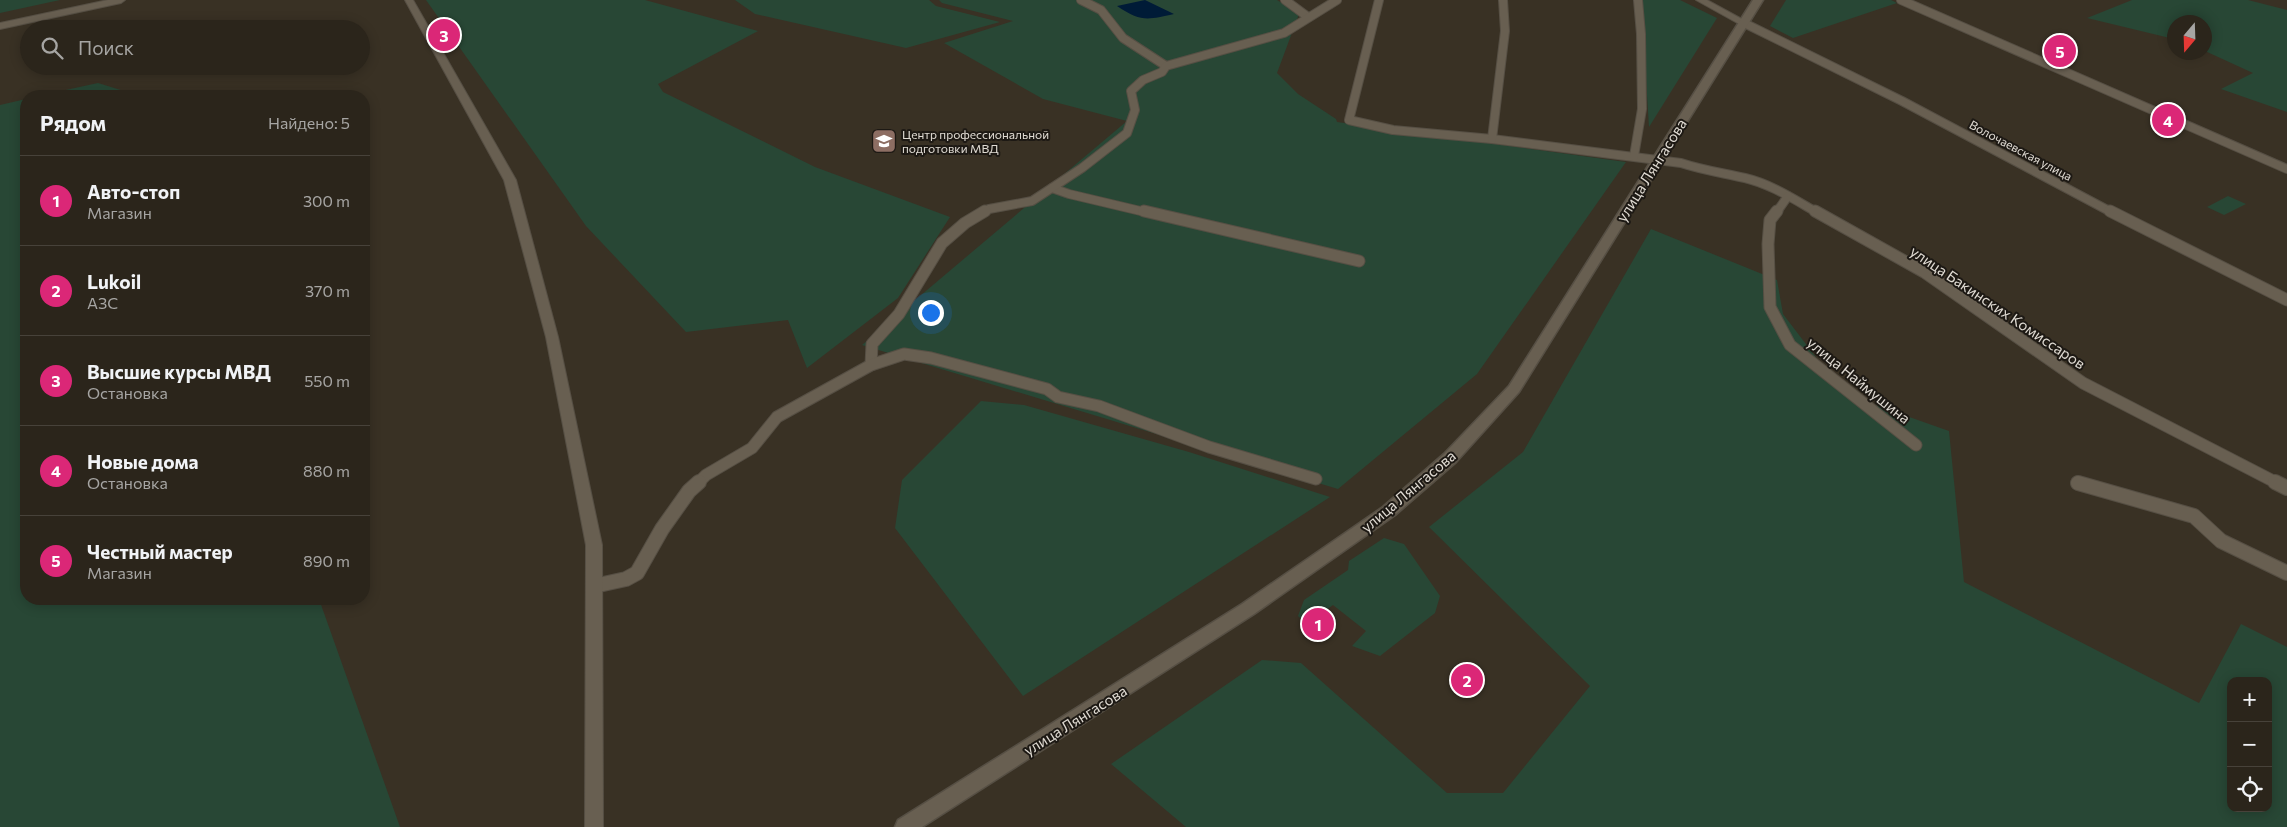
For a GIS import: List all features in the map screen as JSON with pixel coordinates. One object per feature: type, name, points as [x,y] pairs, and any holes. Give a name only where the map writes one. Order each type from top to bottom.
[{"type":"main road","name":"улица Лянгасова","points":[[905,827],[1248,609],[1389,511],[1450,458],[1514,389],[1758,0]]},
{"type":"street","points":[[28,20],[121,0]]},
{"type":"street","points":[[409,0],[510,180],[552,337],[594,545],[594,827]]},
{"type":"street","points":[[1081,0],[1101,10],[1123,38],[1166,66]]},
{"type":"street","points":[[1285,0],[1308,17]]},
{"type":"street","points":[[871,365],[872,344],[899,314],[942,243],[965,223],[989,209],[1032,201],[1128,133],[1136,110],[1131,91],[1143,80],[1162,72],[1166,66],[1284,33],[1337,0]]},
{"type":"street","points":[[1379,0],[1349,120],[1393,130],[1492,139],[1657,159]]},
{"type":"street","points":[[1492,139],[1505,31],[1504,0]]},
{"type":"street","points":[[1634,156],[1642,109],[1641,34],[1638,0]]},
{"type":"street","points":[[1700,0],[1744,22]]},
{"type":"street","points":[[1901,0],[2287,169]]},
{"type":"street","points":[[0,26],[20,22]]},
{"type":"street","name":"Волочаевская улица","points":[[1744,22],[1902,101],[2125,219],[2287,300]]},
{"type":"street","name":"улица Бакинских Комиссаров","points":[[1657,159],[1681,163],[1704,171],[1746,178],[1788,196],[1924,272],[2083,383],[2287,488]]},
{"type":"street","points":[[1052,188],[1181,222],[1359,262]]},
{"type":"street","name":"улица Наймушина","points":[[1788,196],[1770,220],[1768,244],[1770,307],[1790,345],[1916,445]]},
{"type":"street","points":[[594,586],[626,579],[636,573],[662,529],[689,491],[706,475],[752,448],[777,417],[871,365],[904,354],[931,358],[1047,389],[1058,397],[1100,406],[1209,447],[1316,480]]},
{"type":"street","points":[[2078,483],[2194,516],[2221,540],[2287,573]]},
{"type":"green space","points":[[0,0],[60,0],[0,13]]},
{"type":"green space","points":[[426,0],[645,0],[758,31],[658,84],[663,92],[815,167],[950,217],[898,298],[807,368],[788,320],[686,332],[586,226]]},
{"type":"green space","points":[[735,0],[929,0],[936,6],[1000,22],[906,48],[755,14]]},
{"type":"green space","points":[[939,0],[1277,0],[1299,14],[1277,73],[1298,94],[1336,119],[1337,122],[1626,162],[1477,374],[1338,489],[862,345],[1127,121],[1043,99],[944,43],[1013,21],[942,3]]},
{"type":"green space","points":[[1641,0],[1680,0],[1717,18],[1649,127]]},
{"type":"green space","points":[[1786,0],[1891,0],[1897,3],[1793,38],[1770,26]]},
{"type":"green space","points":[[2132,0],[2248,0],[2287,10],[2287,112],[2221,89],[2253,73],[2212,54],[2212,15],[2167,15],[2167,37],[2087,18]]},
{"type":"green space","points":[[98,83],[121,90],[66,90]]},
{"type":"green space","points":[[20,100],[20,605],[321,605],[400,827],[0,827],[0,105]]},
{"type":"green space","points":[[2228,196],[2246,204],[2224,215],[2207,207]]},
{"type":"green space","points":[[1651,229],[1777,280],[1783,314],[1844,394],[1949,431],[1964,582],[2199,703],[2241,624],[2287,647],[2287,827],[1186,827],[1111,764],[1262,660],[1301,663],[1447,793],[1503,793],[1590,686],[1429,527],[1523,452]]},
{"type":"green space","points":[[981,401],[1024,405],[1189,452],[1330,497],[1023,696],[895,528],[902,480]]},
{"type":"green space","points":[[1384,538],[1404,544],[1440,596],[1435,613],[1380,656],[1352,646],[1366,631],[1333,605],[1306,624],[1298,616],[1304,600],[1348,570],[1349,561]]},
{"type":"water","points":[[1145,0],[1174,14],[1157,18],[1144,18],[1132,15],[1117,6]]},
{"type":"place","name":"Высшие курсы МВД","points":[[444,35]]},
{"type":"place","name":"Честный мастер","points":[[2060,51]]},
{"type":"place","name":"Новые дома","points":[[2168,120]]},
{"type":"place","name":"Центр профессиональной подготовки МВД","points":[[884,141]]},
{"type":"place","name":"Авто-стоп","points":[[1318,624]]},
{"type":"place","name":"Lukoil","points":[[1467,680]]}]
